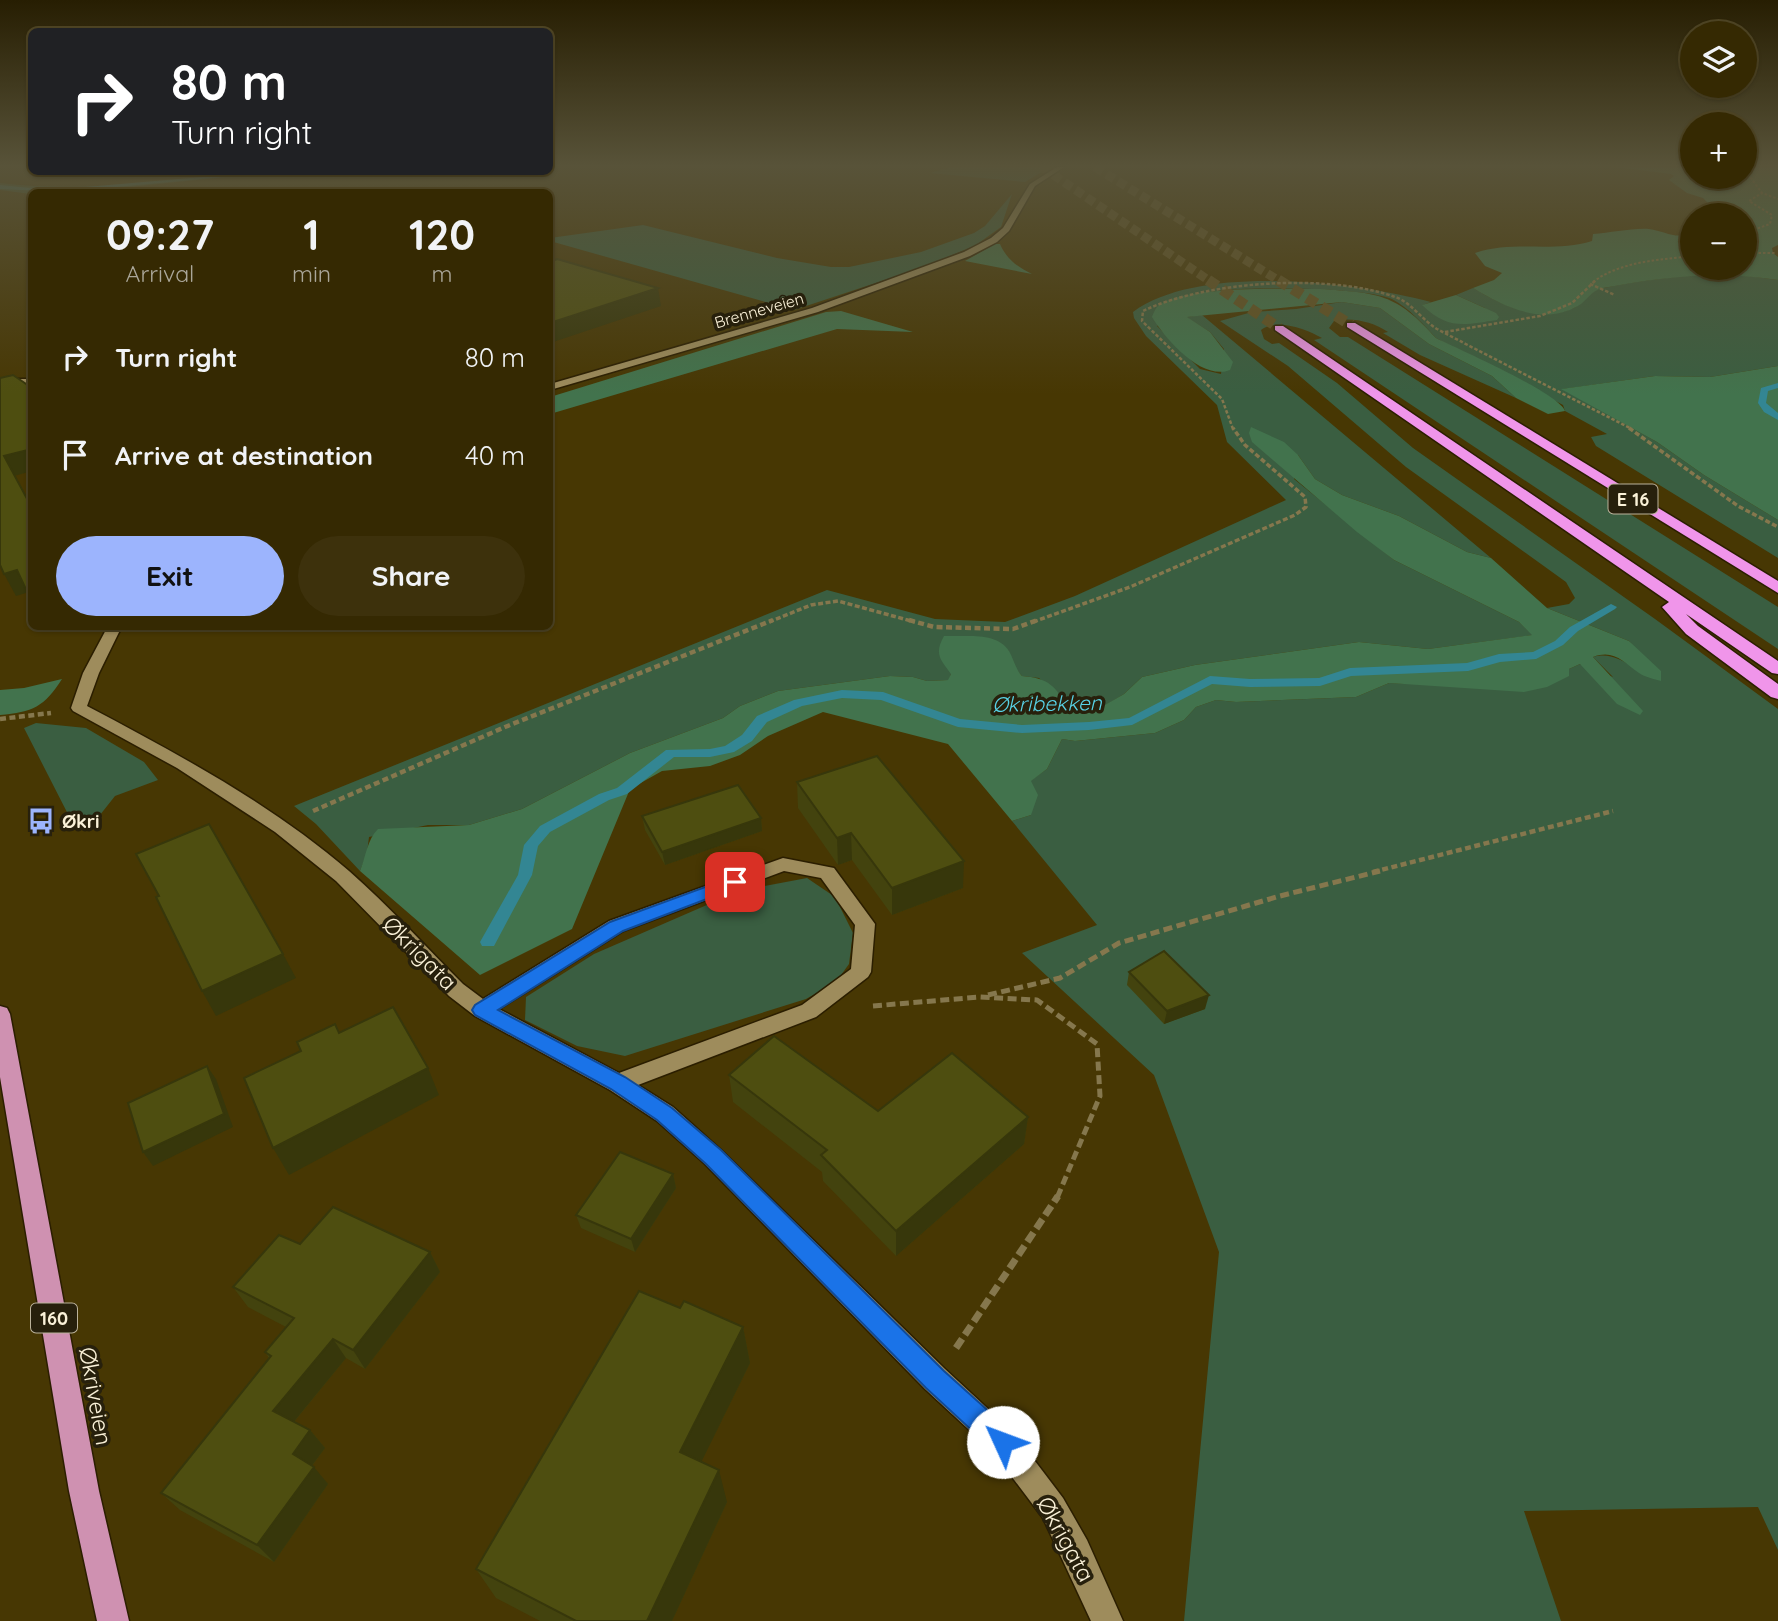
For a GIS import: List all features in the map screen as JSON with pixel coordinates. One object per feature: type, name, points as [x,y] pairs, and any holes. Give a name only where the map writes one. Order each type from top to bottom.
[{"type":"highway","name":"E 16","points":[[1352,325],[1778,587]]},
{"type":"highway","points":[[1279,328],[1778,669]]},
{"type":"highway","points":[[1645,580],[1692,630],[1778,693]]},
{"type":"main road","name":"Økriveien","points":[[0,1014],[84,1491],[113,1621]]},
{"type":"street","name":"Brenneveien","points":[[553,386],[815,310],[922,273],[989,243]]},
{"type":"street","points":[[0,382],[28,382]]},
{"type":"street","points":[[79,708],[91,673],[113,630]]},
{"type":"street","name":"Økrigata","points":[[79,708],[183,764],[281,828],[343,876],[456,989],[482,1010],[618,1083],[664,1114],[713,1157],[935,1379],[1003,1442],[1053,1508],[1076,1551],[1107,1621]]},
{"type":"street","points":[[482,1010],[616,926],[783,864],[827,873],[865,924],[862,972],[809,1011],[618,1083]]},
{"type":"path","points":[[1757,253],[1775,253]]},
{"type":"path","points":[[1444,332],[1540,316],[1572,303],[1606,272],[1643,262],[1680,257]]},
{"type":"path","points":[[1590,284],[1615,295]]},
{"type":"path","points":[[281,828],[324,804],[493,732],[811,604],[838,601],[934,627],[1013,629],[1130,587],[1303,510],[1306,507],[1305,497],[1238,437],[1222,399],[1142,321],[1143,311],[1161,300],[1195,291],[1222,288],[1339,288],[1395,297],[1427,323],[1635,431],[1738,506],[1778,527]]},
{"type":"path","points":[[0,719],[79,708]]},
{"type":"path","points":[[980,997],[1060,978],[1119,943],[1280,896],[1613,811]]},
{"type":"path","points":[[809,1011],[980,997],[1037,1000],[1097,1044],[1100,1096],[1060,1193],[935,1379]]},
{"type":"green space","points":[[556,243],[715,243],[777,258],[831,267],[849,267],[921,252],[947,243],[979,243],[921,268],[794,310]]},
{"type":"green space","points":[[1584,243],[1680,243],[1680,277],[1599,289],[1578,306],[1551,314],[1524,312],[1473,288],[1494,280],[1502,273],[1485,266],[1475,253],[1504,247],[1563,246]]},
{"type":"green space","points":[[1757,243],[1778,243],[1772,248],[1778,257],[1778,280],[1757,277]]},
{"type":"green space","points":[[995,244],[1000,244],[1013,262],[1032,274],[965,261]]},
{"type":"green space","points":[[1757,277],[1778,280],[1778,366],[1710,377],[1655,376],[1563,389],[1657,442],[1704,475],[1778,520],[1778,558],[1596,446],[1591,437],[1607,434],[1565,411],[1563,405],[1436,338],[1410,312],[1392,299],[1356,292],[1300,288],[1221,290],[1200,295],[1157,326],[1200,369],[1221,374],[1224,349],[1210,332],[1186,317],[1202,315],[1491,558],[1467,552],[1399,516],[1342,495],[1315,479],[1298,455],[1294,479],[1394,560],[1519,622],[1533,635],[1428,649],[1359,642],[1195,665],[1142,677],[1124,694],[1091,714],[1067,709],[1039,678],[1022,676],[1013,666],[1008,650],[951,674],[949,680],[927,681],[890,676],[778,691],[740,706],[723,718],[630,753],[522,809],[469,825],[428,825],[369,837],[367,853],[360,871],[316,824],[294,806],[827,590],[935,619],[1005,622],[1075,596],[1286,500],[1227,442],[1217,405],[1146,336],[1134,318],[1133,312],[1162,297],[1197,287],[1236,282],[1321,283],[1431,302],[1423,305],[1474,322],[1490,321],[1485,308],[1456,295],[1473,288],[1509,306],[1548,314],[1574,308],[1599,289],[1663,278],[1757,280]]},
{"type":"green space","points":[[1320,289],[1372,294],[1385,298],[1409,312],[1436,338],[1527,383],[1559,403],[1565,411],[1548,414],[1516,398],[1492,376],[1429,344],[1380,308],[1342,302],[1187,317],[1210,332],[1233,362],[1230,370],[1219,372],[1197,364],[1175,347],[1152,317],[1157,307],[1169,300],[1188,295],[1235,290]]},
{"type":"green space","points":[[1456,295],[1496,313],[1499,317],[1497,320],[1457,324],[1440,319],[1422,305]]},
{"type":"green space","points":[[1342,302],[1380,308],[1429,344],[1492,376],[1516,398],[1420,355],[1383,333],[1388,332],[1382,328],[1369,323],[1355,320],[1334,321],[1329,328],[1340,337],[1348,337],[1778,607],[1778,649],[1314,340],[1322,338],[1300,328],[1283,325],[1261,330],[1264,339],[1272,344],[1279,343],[1337,383],[1413,448],[1778,709],[1778,1550],[1758,1507],[1524,1511],[1561,1621],[1184,1621],[1219,1252],[1154,1075],[1022,953],[1097,925],[1012,821],[1031,815],[1030,781],[1047,769],[1062,739],[1075,741],[1155,733],[1184,720],[1196,707],[1216,700],[1236,702],[1356,697],[1389,683],[1441,685],[1569,669],[1580,664],[1613,677],[1593,657],[1603,655],[1620,659],[1661,680],[1629,641],[1547,608],[1569,604],[1575,598],[1566,582],[1406,467],[1288,366],[1220,321],[1252,312]]},
{"type":"green space","points":[[841,311],[913,332],[837,329],[553,413],[553,396],[826,312]]},
{"type":"green space","points":[[1778,366],[1778,520],[1704,475],[1657,442],[1561,389],[1655,376],[1710,377]]},
{"type":"green space","points":[[1251,427],[1284,442],[1298,455],[1315,479],[1342,495],[1399,516],[1467,552],[1491,558],[1547,608],[1629,641],[1661,671],[1661,681],[1641,674],[1613,656],[1593,657],[1643,711],[1640,715],[1617,704],[1580,664],[1569,669],[1569,676],[1547,687],[1524,692],[1389,683],[1356,697],[1236,702],[1216,700],[1196,707],[1184,720],[1155,733],[1075,741],[1062,739],[1047,769],[1031,781],[1038,795],[1031,815],[1012,821],[948,744],[823,712],[768,736],[740,755],[710,766],[662,771],[630,789],[572,929],[480,975],[360,871],[369,843],[378,829],[469,825],[522,809],[630,753],[723,718],[740,706],[778,691],[890,676],[927,681],[948,680],[951,674],[939,652],[944,636],[979,636],[997,640],[1009,651],[1022,676],[1045,681],[1059,694],[1067,709],[1091,713],[1124,694],[1142,677],[1195,665],[1359,642],[1428,649],[1532,635],[1519,622],[1394,560],[1357,532],[1252,442],[1249,433]]},
{"type":"green space","points":[[62,679],[37,706],[0,715],[0,690],[24,688]]},
{"type":"green space","points":[[36,723],[86,728],[144,762],[158,780],[115,796],[96,820],[71,820],[24,728]]},
{"type":"green space","points":[[807,878],[835,897],[853,933],[849,964],[836,982],[806,999],[625,1056],[577,1046],[525,1020],[526,997],[594,954],[739,891]]},
{"type":"building","points":[[557,259],[658,288],[553,322],[553,261]]},
{"type":"building","points":[[13,375],[28,385],[28,450],[4,456],[28,501],[28,594],[17,570],[4,574],[0,565],[0,378]]},
{"type":"building","points":[[877,756],[964,861],[892,888],[851,833],[837,838],[797,782]]},
{"type":"building","points":[[738,785],[761,818],[662,852],[642,816]]},
{"type":"building","points":[[209,824],[283,954],[202,991],[156,897],[159,896],[136,854]]},
{"type":"building","points":[[1164,951],[1209,995],[1167,1011],[1129,972]]},
{"type":"building","points":[[393,1007],[428,1068],[273,1148],[244,1078],[301,1051],[297,1042],[335,1024],[339,1033]]},
{"type":"building","points":[[774,1036],[878,1111],[952,1053],[1028,1117],[896,1231],[821,1155],[827,1150],[729,1075]]},
{"type":"building","points":[[207,1066],[224,1114],[143,1152],[128,1103]]},
{"type":"building","points":[[620,1152],[673,1174],[631,1239],[576,1215]]},
{"type":"building","points":[[333,1207],[430,1252],[353,1350],[333,1339],[273,1411],[310,1430],[293,1454],[314,1467],[257,1545],[161,1493],[271,1356],[265,1352],[294,1318],[233,1287],[279,1235],[300,1244]]},
{"type":"building","points":[[639,1291],[680,1308],[684,1301],[743,1327],[680,1452],[719,1470],[647,1621],[576,1621],[476,1569]]},
{"type":"waterway","name":"Økribekken","points":[[1778,385],[1764,390],[1762,403],[1778,417]]},
{"type":"waterway","name":"Økribekken","points":[[488,942],[525,875],[531,845],[545,829],[604,797],[622,791],[671,753],[710,753],[729,749],[747,738],[762,719],[798,703],[842,694],[883,696],[958,723],[1022,729],[1132,721],[1210,680],[1250,683],[1320,682],[1350,672],[1468,667],[1499,658],[1536,655],[1559,643],[1574,629],[1611,607]]},
{"type":"tunnel","points":[[1153,243],[1211,282]]},
{"type":"tunnel","points":[[1217,243],[1281,282]]},
{"type":"tunnel","points":[[1208,280],[1279,328]]},
{"type":"tunnel","points":[[1278,280],[1351,325]]},
{"type":"place","name":"Økri","points":[[41,821]]},
{"type":"route","points":[[735,882],[616,926],[482,1010],[618,1083],[664,1114],[713,1157],[935,1379],[1003,1442]]}]
